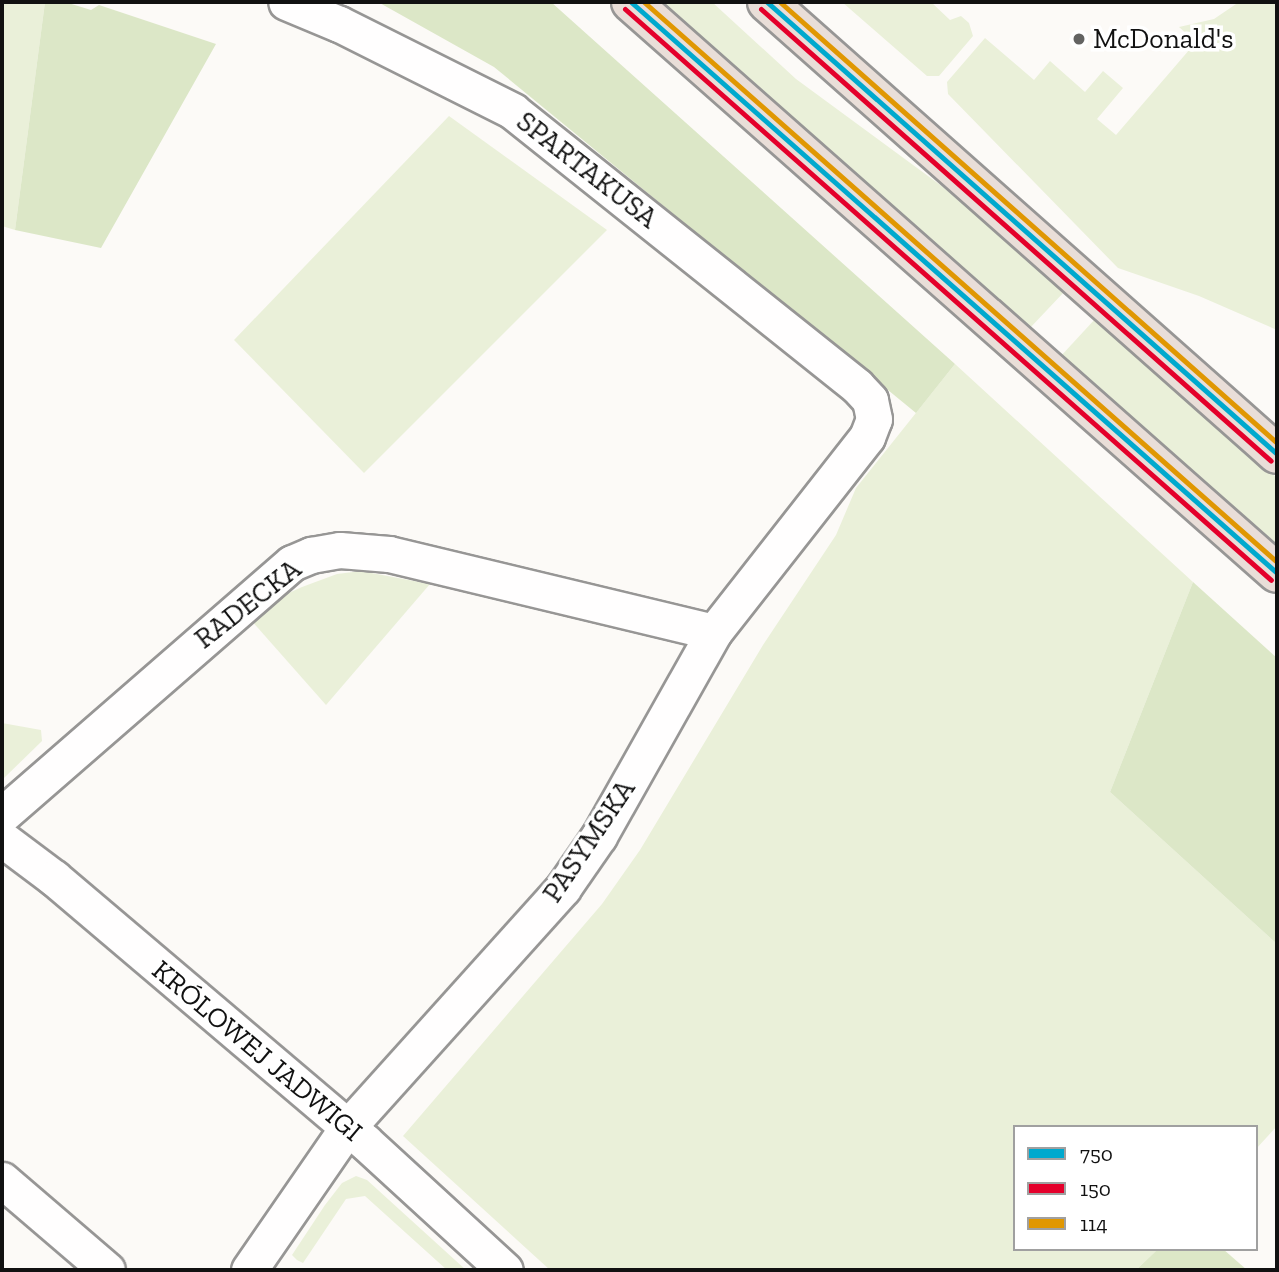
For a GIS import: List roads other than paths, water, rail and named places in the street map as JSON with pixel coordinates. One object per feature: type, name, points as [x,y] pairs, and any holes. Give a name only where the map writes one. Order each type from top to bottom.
[{"type":"highway","points":[[631,2],[1277,573]]},
{"type":"highway","points":[[766,2],[1277,454]]},
{"type":"street","name":"SPARTAKUSA","points":[[286,2],[339,24],[513,111],[857,386]]},
{"type":"street","name":"PASYMSKA","points":[[248,1270],[347,1128],[563,888],[599,836],[714,632],[867,437],[874,419],[873,409],[870,400],[857,386]]},
{"type":"street","name":"RADECKA","points":[[2,815],[292,563],[311,555],[340,550],[389,554],[714,632]]},
{"type":"street","name":"KRÓLOWEJ JADWIGI","points":[[2,839],[54,877],[347,1128],[505,1270]]},
{"type":"street","points":[[2,1180],[107,1270]]},
{"type":"place","name":"McDonald's","points":[[1079,39]]}]
